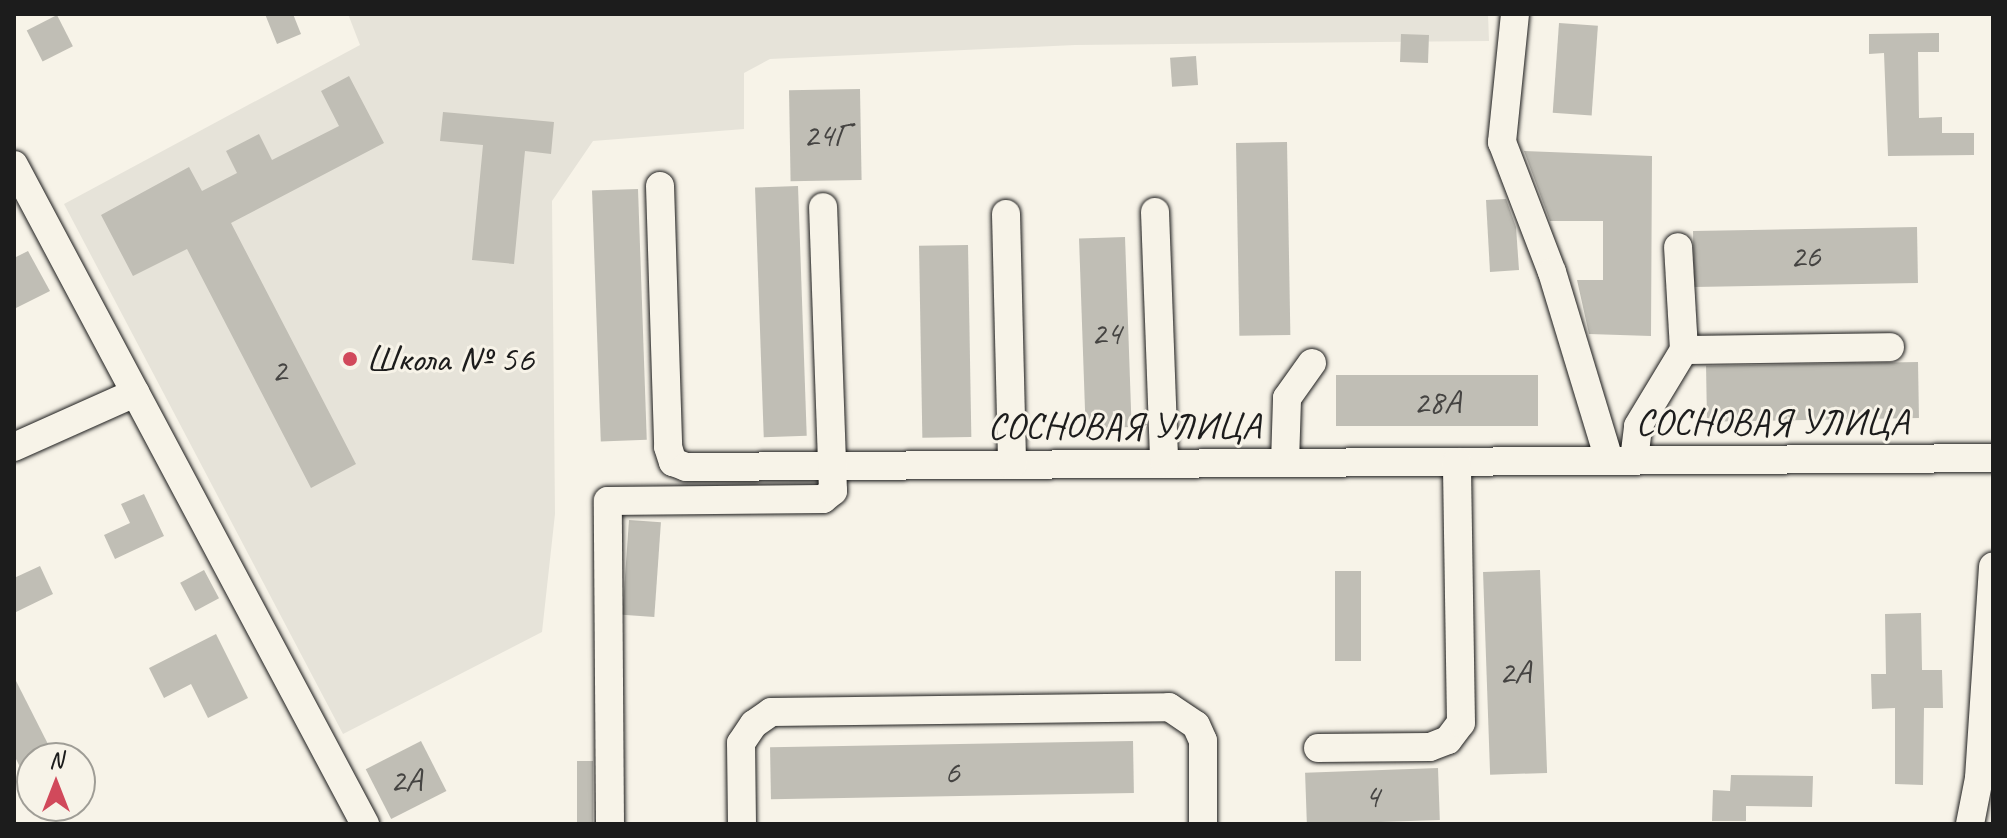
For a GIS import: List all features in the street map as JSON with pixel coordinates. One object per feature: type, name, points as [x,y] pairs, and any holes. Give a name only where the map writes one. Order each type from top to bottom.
[{"type":"street","points":[[1515,14],[1502,142],[1622,460]]},
{"type":"street","points":[[14,165],[365,824]]},
{"type":"street","name":"СОСНОВАЯ УЛИЦА","points":[[660,186],[668,447],[673,462],[686,467],[1993,458]]},
{"type":"street","points":[[610,824],[608,501],[823,499],[833,491],[823,207]]},
{"type":"street","points":[[1155,212],[1164,463]]},
{"type":"street","points":[[1006,214],[1012,465]]},
{"type":"street","points":[[1622,460],[1638,426],[1684,350],[1678,247]]},
{"type":"street","points":[[1684,350],[1890,347]]},
{"type":"street","points":[[1285,463],[1287,398],[1312,363]]},
{"type":"street","points":[[14,447],[135,393]]},
{"type":"street","points":[[1318,748],[1430,747],[1448,740],[1461,723],[1457,462]]},
{"type":"street","points":[[1970,824],[1979,778],[1993,566]]},
{"type":"street","points":[[742,824],[741,743],[754,724],[771,712],[1169,707],[1196,725],[1203,741],[1203,824]]},
{"type":"shaded area","name":"Школа № 56","points":[[348,14],[1488,14],[1489,41],[1075,45],[770,59],[744,73],[744,129],[593,141],[552,201],[555,514],[542,632],[343,734],[64,204],[360,45]]},
{"type":"building","points":[[265,14],[293,14],[301,34],[277,44]]},
{"type":"building","points":[[57,15],[73,46],[43,62],[27,30]]},
{"type":"building","points":[[1559,23],[1598,26],[1592,116],[1553,113]]},
{"type":"building","points":[[1939,33],[1939,52],[1918,52],[1919,118],[1942,117],[1942,133],[1974,133],[1974,155],[1888,156],[1884,53],[1869,54],[1869,34]]},
{"type":"building","points":[[1401,34],[1429,35],[1428,63],[1400,62]]},
{"type":"building","points":[[1196,56],[1198,85],[1172,87],[1170,58]]},
{"type":"building","points":[[349,76],[384,143],[231,223],[356,464],[311,488],[187,249],[133,276],[101,215],[189,167],[202,191],[237,173],[226,151],[259,134],[272,160],[339,126],[321,91]]},
{"type":"building","points":[[860,89],[862,180],[791,181],[789,90]]},
{"type":"building","points":[[443,112],[554,122],[551,154],[525,151],[514,264],[472,260],[483,145],[440,141]]},
{"type":"building","points":[[1287,142],[1290,335],[1239,336],[1236,143]]},
{"type":"building","points":[[1524,151],[1652,156],[1651,336],[1589,334],[1577,280],[1603,280],[1603,221],[1550,221]]},
{"type":"building","points":[[798,186],[807,436],[764,437],[755,188]]},
{"type":"building","points":[[638,189],[647,440],[601,441],[592,191]]},
{"type":"building","points":[[1506,199],[1516,227],[1519,270],[1490,272],[1486,200]]},
{"type":"building","points":[[1917,227],[1918,283],[1694,287],[1693,231]]},
{"type":"building","points":[[1125,237],[1132,427],[1086,428],[1079,239]]},
{"type":"building","points":[[968,245],[971,437],[922,438],[919,246]]},
{"type":"building","points":[[28,251],[50,291],[14,309],[14,258]]},
{"type":"building","points":[[1918,362],[1919,418],[1707,422],[1706,366]]},
{"type":"building","points":[[1336,375],[1538,375],[1538,426],[1336,426]]},
{"type":"building","points":[[144,494],[164,536],[115,559],[104,535],[130,523],[121,504]]},
{"type":"building","points":[[629,520],[661,522],[654,617],[622,615]]},
{"type":"building","points":[[40,566],[53,594],[14,613],[14,578]]},
{"type":"building","points":[[204,570],[219,598],[195,611],[180,583]]},
{"type":"building","points":[[1540,570],[1547,773],[1490,775],[1483,572]]},
{"type":"building","points":[[1335,571],[1361,571],[1361,661],[1335,661]]},
{"type":"building","points":[[1921,613],[1922,670],[1942,670],[1943,708],[1924,708],[1923,785],[1895,784],[1895,708],[1872,709],[1871,674],[1886,674],[1885,614]]},
{"type":"building","points":[[216,634],[248,698],[208,718],[191,684],[164,698],[149,668]]},
{"type":"building","points":[[14,677],[47,742],[16,742],[16,759]]},
{"type":"building","points":[[421,741],[446,791],[391,819],[366,769]]},
{"type":"building","points":[[1133,741],[1134,793],[771,799],[770,747]]},
{"type":"building","points":[[577,761],[593,761],[593,824],[577,824]]},
{"type":"building","points":[[1438,768],[1440,820],[1307,824],[1305,773]]},
{"type":"building","points":[[1731,775],[1813,776],[1812,807],[1746,806],[1746,821],[1712,821],[1713,790],[1730,791]]},
{"type":"place","name":"Школа № 56","points":[[350,359]]}]
